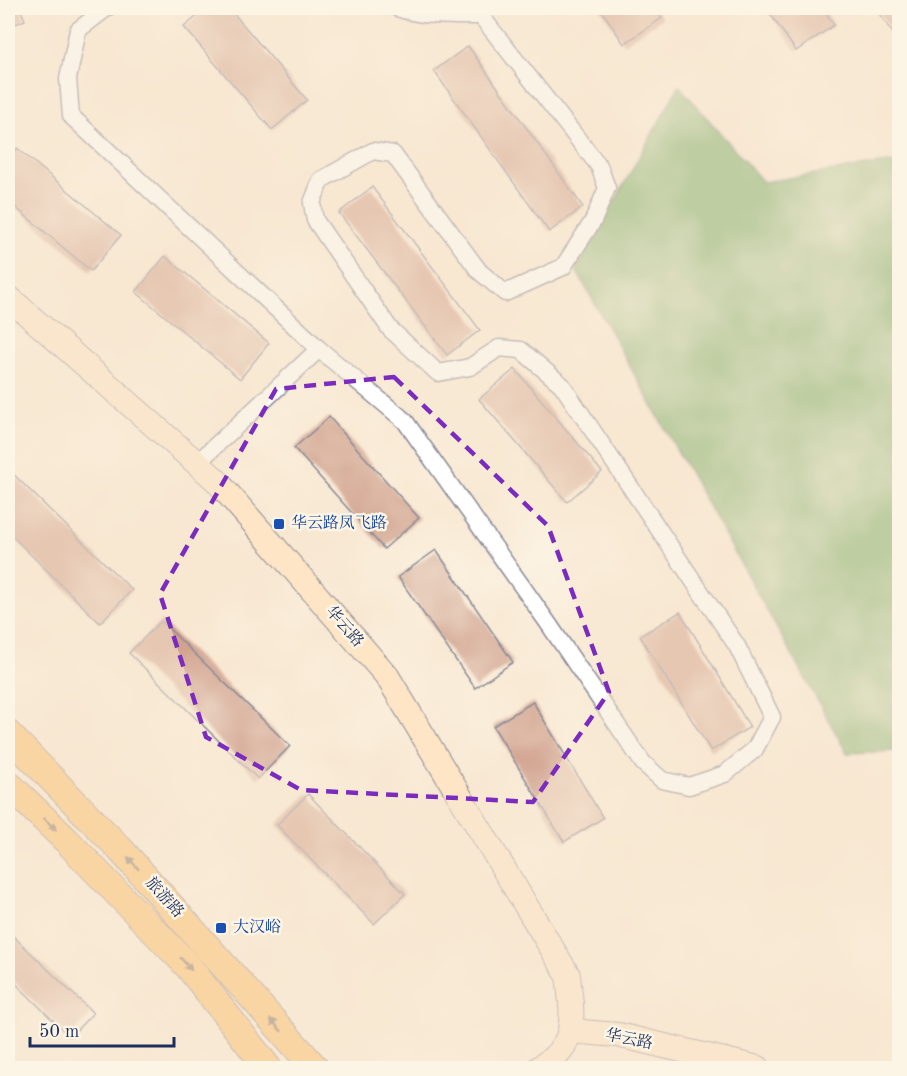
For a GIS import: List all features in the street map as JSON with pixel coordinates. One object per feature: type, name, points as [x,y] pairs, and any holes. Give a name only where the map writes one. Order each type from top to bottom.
[{"type":"main road","name":"旅游路","points":[[8,734],[119,848],[315,1068]]},
{"type":"main road","name":"旅游路","points":[[8,784],[66,840],[188,966],[268,1068]]},
{"type":"street","points":[[106,8],[78,30],[68,79],[71,116],[319,349],[405,422],[548,623],[643,763],[662,780],[689,786],[725,774],[755,749],[772,717],[737,646],[562,385],[521,350],[499,348],[470,367],[438,373],[390,329],[315,220],[312,203],[321,180],[373,151],[393,154],[479,271],[505,293],[563,267],[593,221],[607,188],[599,166],[481,16],[448,16],[397,8]]},
{"type":"street","name":"华云路","points":[[8,297],[216,480],[387,676],[568,975],[573,1022],[570,1031],[618,1035],[758,1068]]},
{"type":"street","points":[[197,463],[319,349]]},
{"type":"street","points":[[538,1068],[549,1062],[567,1040],[570,1031]]},
{"type":"highlighted area","points":[[394,377],[548,526],[609,692],[533,802],[301,790],[206,737],[160,594],[276,389]]},
{"type":"green space","points":[[679,86],[763,182],[899,161],[899,751],[847,753],[576,270]]},
{"type":"building","points":[[8,8],[20,8],[25,20],[8,27]]},
{"type":"building","points":[[207,8],[229,8],[307,100],[272,130],[184,27]]},
{"type":"building","points":[[600,8],[655,8],[662,18],[624,44]]},
{"type":"building","points":[[766,8],[823,8],[834,25],[796,51]]},
{"type":"building","points":[[881,8],[900,8],[900,43],[877,11]]},
{"type":"building","points":[[468,46],[583,207],[549,232],[434,71]]},
{"type":"building","points":[[17,148],[121,235],[91,271],[8,201],[8,159]]},
{"type":"building","points":[[372,187],[480,330],[447,355],[339,213]]},
{"type":"building","points":[[165,256],[269,343],[240,379],[136,292]]},
{"type":"building","points":[[515,369],[602,472],[567,502],[479,399]]},
{"type":"building","points":[[329,417],[419,518],[384,549],[294,448]]},
{"type":"building","points":[[8,469],[132,590],[100,623],[8,532]]},
{"type":"building","points":[[436,550],[513,662],[475,688],[398,577]]},
{"type":"building","points":[[680,612],[750,727],[711,751],[640,636]]},
{"type":"building","points":[[161,621],[290,746],[258,779],[129,653]]},
{"type":"building","points":[[533,702],[603,818],[564,842],[493,726]]},
{"type":"building","points":[[308,794],[405,894],[374,924],[277,825]]},
{"type":"building","points":[[8,931],[93,1013],[70,1037],[8,976]]},
{"type":"place","name":"华云路凤飞路","points":[[279,524]]},
{"type":"place","name":"大汉峪","points":[[221,928]]}]
